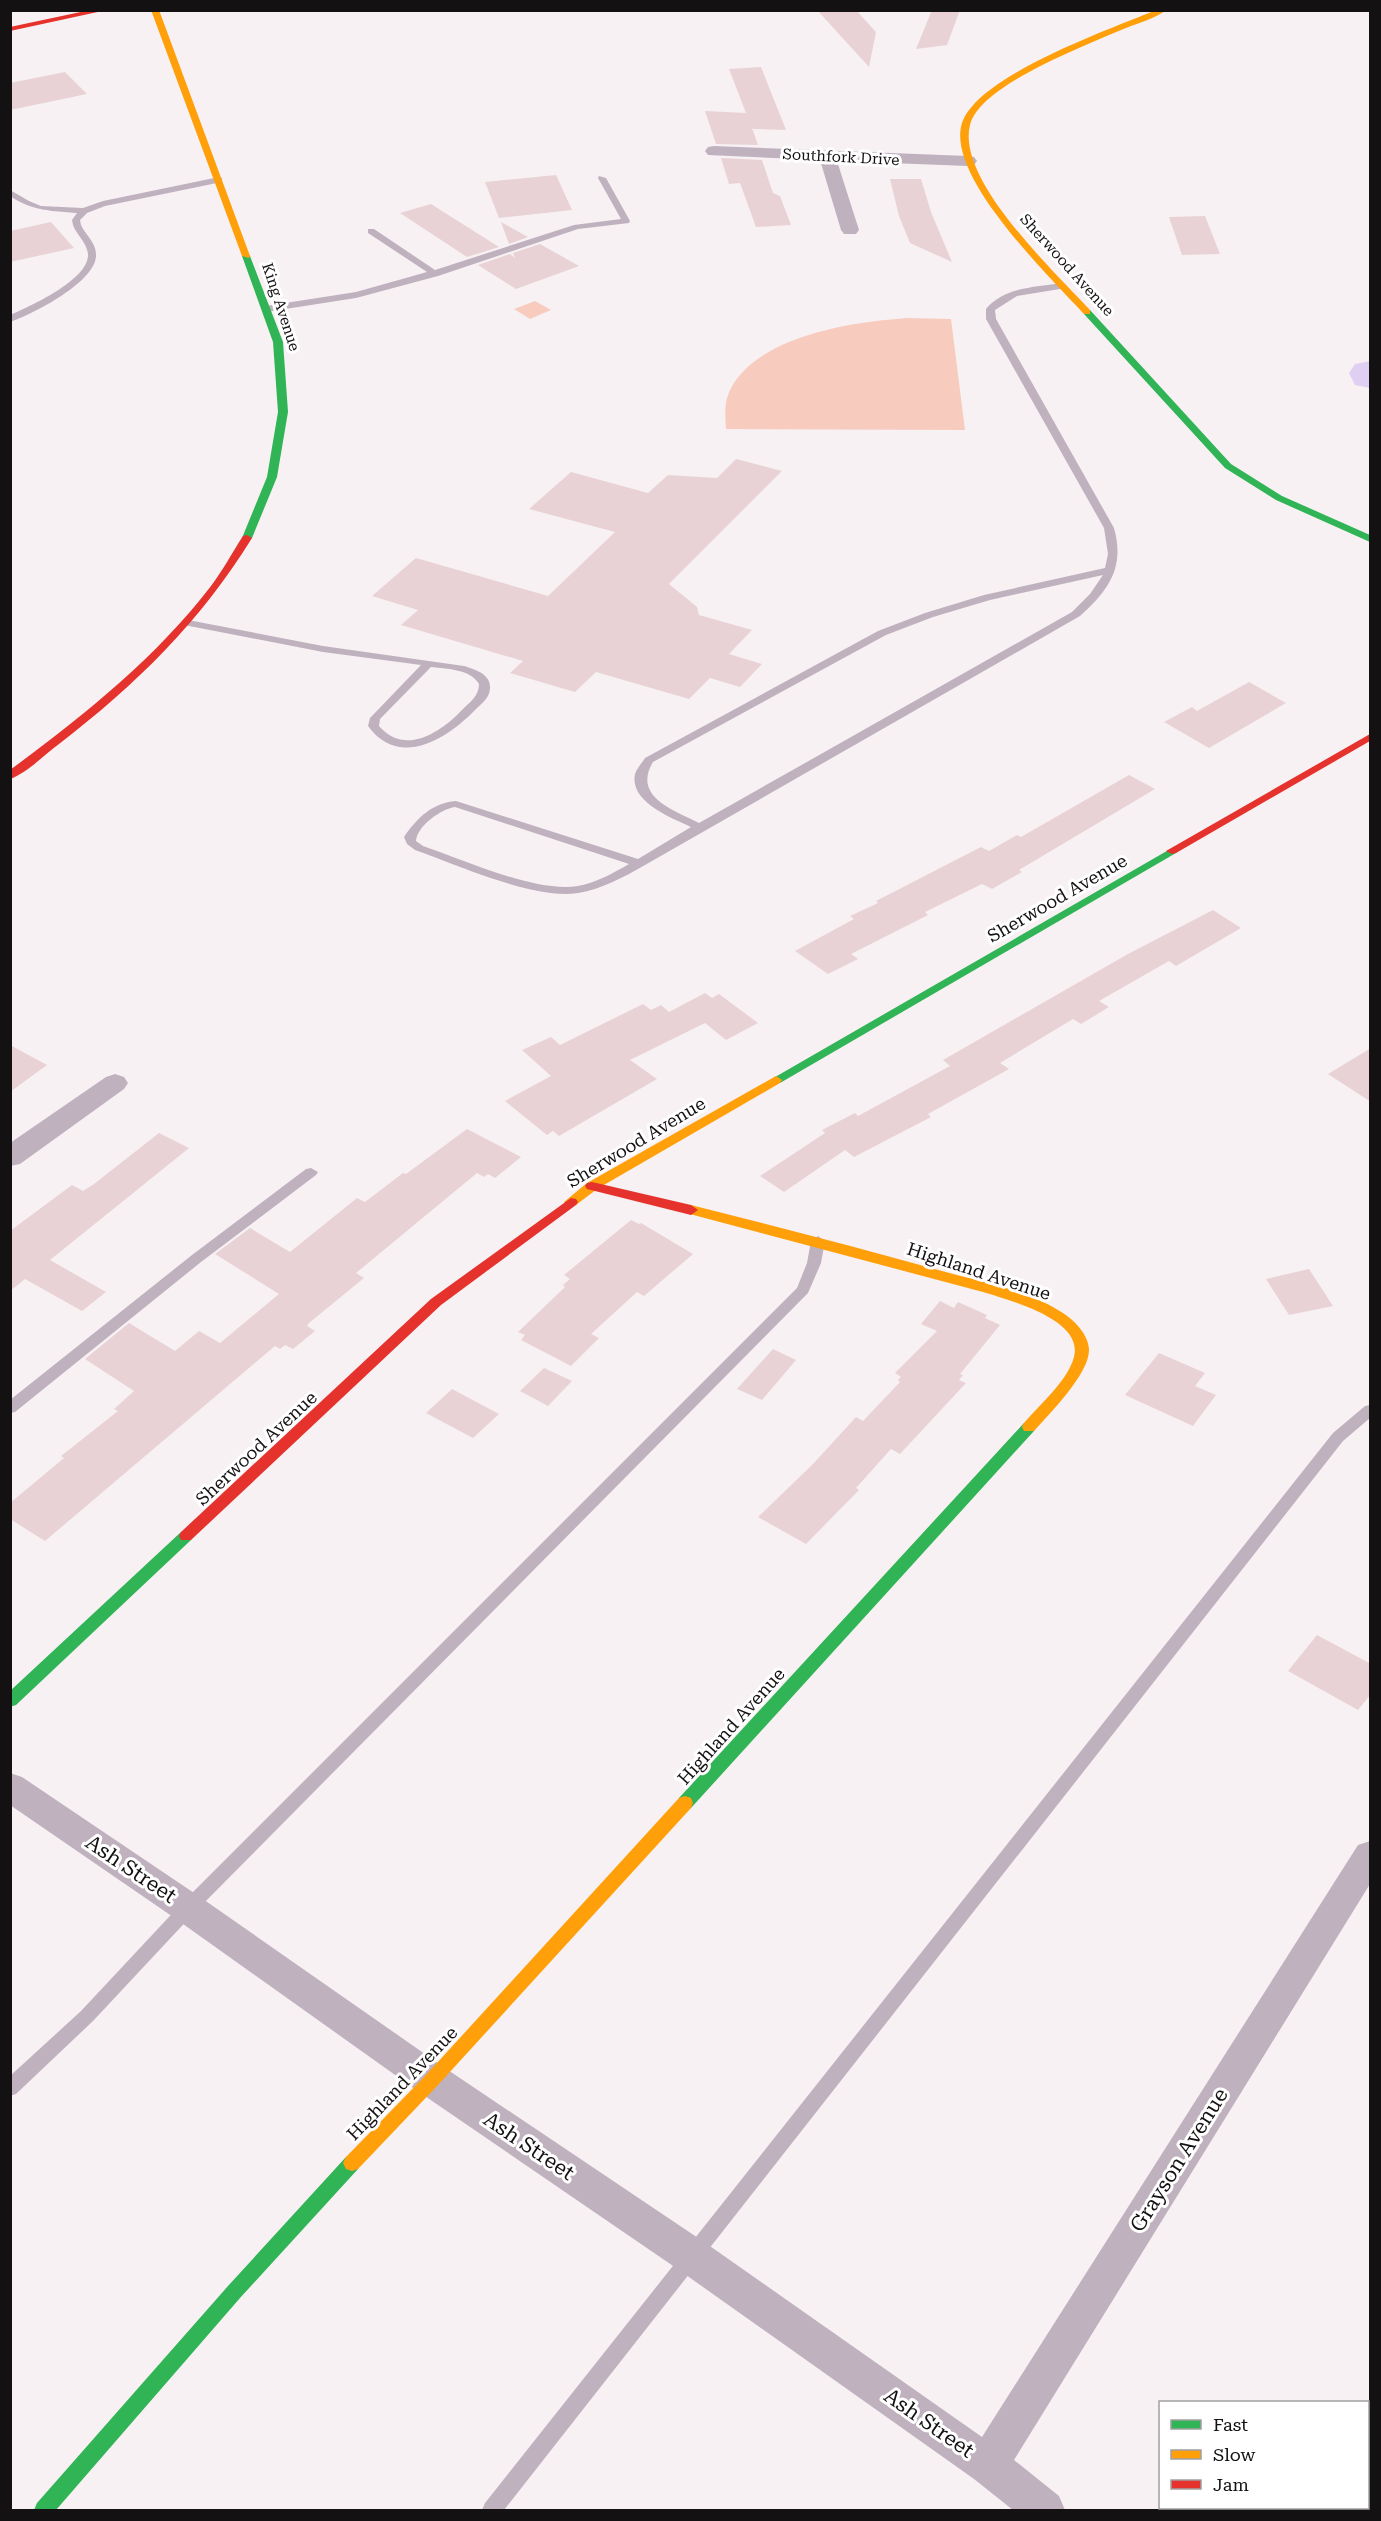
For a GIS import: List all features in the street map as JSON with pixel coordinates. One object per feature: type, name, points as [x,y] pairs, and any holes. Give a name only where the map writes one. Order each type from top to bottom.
[{"type":"street","points":[[10,15],[35,10]]},
{"type":"street","points":[[10,29],[104,10]]},
{"type":"street","name":"King Avenue","points":[[10,776],[62,739],[116,693],[188,623],[207,601],[234,561],[255,521],[271,481],[282,435],[285,399],[282,363],[266,309],[155,10]]},
{"type":"street","name":"Sherwood Avenue","points":[[1164,10],[1043,63],[1000,86],[981,100],[965,122],[964,141],[968,161],[984,193],[1006,222],[1228,466],[1254,486],[1282,501],[1371,538]]},
{"type":"street","name":"Southfork Drive","points":[[714,151],[968,161]]},
{"type":"street","points":[[827,156],[850,230]]},
{"type":"street","name":"Sherwood Avenue","points":[[10,1701],[436,1302],[592,1186],[1371,737]]},
{"type":"street","points":[[10,1158],[115,1083]]},
{"type":"street","name":"Highland Avenue","points":[[44,2511],[237,2287],[362,2150],[432,2080],[1025,1432],[1079,1365],[1082,1349],[1075,1332],[1062,1319],[1047,1310],[987,1288],[818,1241],[592,1186]]},
{"type":"street","name":"Ash Street","points":[[10,1786],[432,2080],[693,2257],[988,2465],[1045,2511]]},
{"type":"street","name":"Grayson Avenue","points":[[988,2465],[1371,1855]]},
{"type":"lane","points":[[266,309],[356,295],[435,274],[577,227],[626,221],[602,178]]},
{"type":"lane","points":[[10,192],[26,203],[40,208],[84,211],[103,204],[219,180]]},
{"type":"lane","points":[[10,319],[72,284],[90,267],[93,257],[91,247],[76,220],[84,211]]},
{"type":"lane","points":[[371,231],[435,274]]},
{"type":"lane","points":[[637,863],[456,804],[441,807],[414,830],[410,837],[411,842],[420,848],[546,889],[580,889],[600,884],[964,680],[1076,614],[1100,591],[1111,570],[1114,540],[1110,528],[991,319],[990,309],[1003,299],[1063,286]]},
{"type":"lane","points":[[699,827],[649,799],[640,789],[638,777],[649,760],[882,633],[929,615],[988,597],[1111,570]]},
{"type":"lane","points":[[188,623],[324,649],[429,663],[474,673],[484,681],[486,689],[482,697],[440,737],[428,742],[410,744],[393,741],[380,735],[373,726],[375,718],[429,663]]},
{"type":"lane","points":[[10,1408],[158,1289],[311,1172]]},
{"type":"lane","points":[[10,2088],[87,2016],[188,1908],[803,1290],[814,1263],[818,1241]]},
{"type":"lane","points":[[492,2511],[1338,1437],[1371,1410]]},
{"type":"shaded area","points":[[535,301],[551,310],[530,319],[514,309]]},
{"type":"shaded area","points":[[907,318],[951,319],[965,430],[726,429],[726,403],[731,388],[745,370],[763,355],[785,344],[835,328]]},
{"type":"building","points":[[817,10],[856,10],[876,32],[869,67]]},
{"type":"building","points":[[932,10],[960,10],[947,45],[916,49]]},
{"type":"building","points":[[761,67],[786,130],[753,129],[751,125],[758,145],[716,144],[705,111],[746,113],[729,69]]},
{"type":"building","points":[[65,72],[87,94],[10,110],[10,83]]},
{"type":"building","points":[[721,158],[762,160],[773,193],[780,196],[791,225],[756,227],[740,183],[729,184]]},
{"type":"building","points":[[556,175],[572,210],[499,218],[485,182]]},
{"type":"building","points":[[890,179],[921,179],[931,212],[952,262],[910,243],[899,216]]},
{"type":"building","points":[[431,204],[499,247],[467,257],[400,213]]},
{"type":"building","points":[[1205,216],[1220,254],[1182,255],[1169,217]]},
{"type":"building","points":[[51,222],[74,248],[10,262],[10,231]]},
{"type":"building","points":[[501,222],[528,237],[509,244]]},
{"type":"building","points":[[540,244],[579,266],[516,289],[478,265],[510,254],[515,258],[513,253]]},
{"type":"building","points":[[736,459],[782,471],[669,584],[697,607],[699,615],[752,630],[729,654],[762,664],[740,687],[710,678],[689,699],[596,672],[575,692],[510,673],[523,661],[401,625],[418,610],[372,596],[416,558],[548,596],[615,532],[529,509],[571,472],[648,493],[668,475],[717,478]]},
{"type":"building","points":[[1249,682],[1286,703],[1209,748],[1164,722],[1192,707],[1197,711]]},
{"type":"building","points":[[1129,775],[1155,789],[1019,870],[1022,872],[992,889],[982,884],[925,912],[928,915],[851,954],[858,959],[828,974],[795,951],[854,919],[850,916],[878,903],[876,901],[981,847],[989,851],[1017,835],[1021,837]]},
{"type":"building","points":[[1213,910],[1241,928],[1176,966],[1169,961],[1099,1001],[1109,1007],[1081,1024],[1073,1019],[1000,1063],[1009,1069],[928,1114],[931,1117],[854,1157],[845,1150],[784,1192],[760,1176],[825,1133],[822,1130],[855,1113],[858,1116],[950,1066],[943,1060],[1128,954]]},
{"type":"building","points":[[705,993],[712,998],[719,994],[758,1023],[726,1040],[705,1023],[630,1060],[657,1079],[559,1136],[553,1131],[547,1135],[505,1101],[551,1076],[522,1050],[551,1037],[560,1045],[643,1004],[651,1010],[661,1005],[669,1012]]},
{"type":"building","points":[[10,1045],[47,1065],[10,1092]]},
{"type":"building","points":[[1371,1048],[1371,1102],[1328,1074]]},
{"type":"building","points":[[467,1129],[521,1157],[495,1178],[488,1174],[484,1177],[477,1173],[356,1273],[364,1278],[309,1323],[307,1326],[315,1331],[293,1349],[285,1345],[280,1349],[275,1346],[45,1541],[10,1519],[10,1503],[64,1458],[61,1456],[118,1411],[114,1409],[134,1391],[85,1359],[129,1323],[175,1351],[199,1331],[220,1343],[279,1294],[215,1254],[250,1228],[290,1252],[357,1198],[365,1202]]},
{"type":"building","points":[[159,1133],[189,1148],[50,1260],[106,1292],[82,1311],[25,1279],[10,1291],[10,1231],[72,1185],[83,1191],[94,1184]]},
{"type":"building","points":[[631,1220],[641,1223],[693,1254],[644,1296],[637,1292],[591,1334],[599,1338],[571,1366],[521,1340],[525,1335],[518,1332],[565,1287],[563,1285],[570,1279],[564,1275]]},
{"type":"building","points":[[1309,1269],[1333,1306],[1289,1315],[1266,1279]]},
{"type":"building","points":[[940,1301],[954,1308],[958,1302],[987,1315],[985,1318],[1000,1325],[960,1374],[963,1375],[959,1380],[966,1383],[900,1454],[891,1449],[856,1488],[859,1490],[806,1544],[758,1517],[813,1464],[856,1417],[863,1421],[900,1382],[898,1380],[901,1377],[895,1373],[937,1331],[921,1324]]},
{"type":"building","points":[[773,1349],[796,1360],[762,1400],[737,1389]]},
{"type":"building","points":[[1159,1353],[1205,1373],[1195,1386],[1216,1395],[1193,1426],[1125,1395]]},
{"type":"building","points":[[544,1368],[572,1381],[548,1406],[520,1391]]},
{"type":"building","points":[[452,1389],[499,1414],[473,1438],[426,1413]]},
{"type":"building","points":[[1317,1635],[1371,1664],[1371,1694],[1358,1710],[1288,1671]]},
{"type":"traffic: fast","points":[[246,256],[278,342],[283,412],[272,477],[247,538]]},
{"type":"traffic: fast","points":[[1087,312],[1228,466],[1279,498],[1370,539]]},
{"type":"traffic: fast","points":[[776,1080],[1172,851]]},
{"type":"traffic: fast","points":[[685,1803],[1029,1427]]},
{"type":"traffic: fast","points":[[10,1701],[186,1536]]},
{"type":"traffic: fast","points":[[44,2510],[234,2292],[352,2163]]},
{"type":"traffic: slow","points":[[155,10],[246,256]]},
{"type":"traffic: slow","points":[[1087,312],[1029,250],[987,196],[972,169],[964,144],[966,123],[978,105],[998,88],[1024,72],[1054,56],[1164,10]]},
{"type":"traffic: slow","points":[[571,1202],[592,1186],[776,1080]]},
{"type":"traffic: slow","points":[[691,1210],[986,1288],[1017,1298],[1058,1316],[1078,1336],[1082,1349],[1081,1357],[1070,1378],[1029,1427]]},
{"type":"traffic: slow","points":[[352,2163],[432,2080],[685,1803]]},
{"type":"traffic: jam","points":[[10,29],[104,10]]},
{"type":"traffic: jam","points":[[10,776],[90,714],[165,646],[214,588],[247,538]]},
{"type":"traffic: jam","points":[[1172,851],[1370,737]]},
{"type":"traffic: jam","points":[[592,1186],[691,1210]]},
{"type":"traffic: jam","points":[[186,1536],[436,1302],[571,1202]]}]
